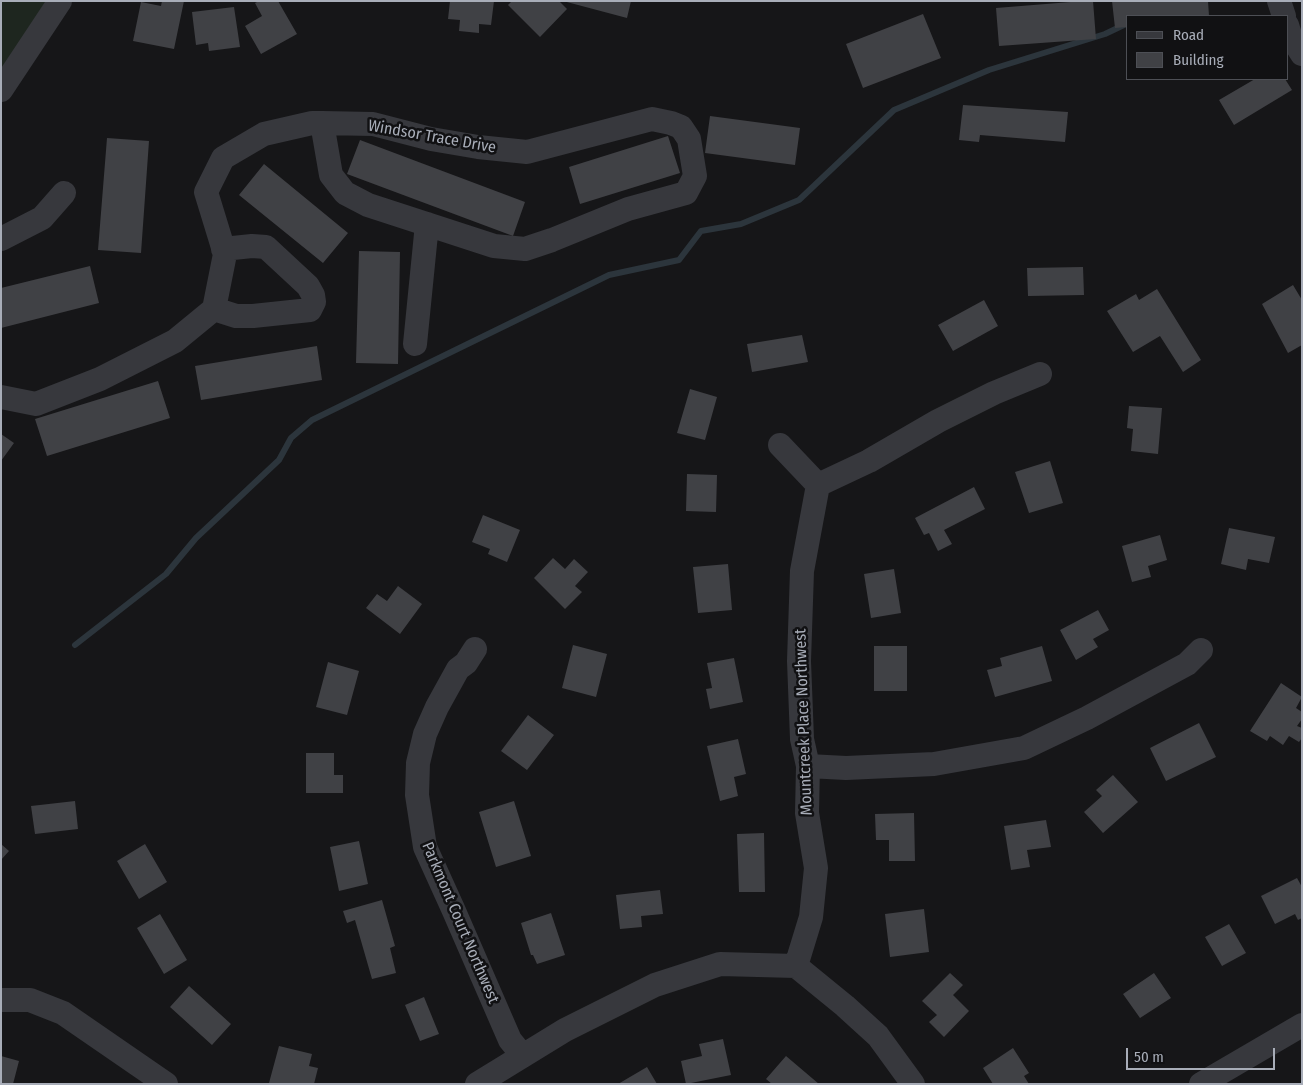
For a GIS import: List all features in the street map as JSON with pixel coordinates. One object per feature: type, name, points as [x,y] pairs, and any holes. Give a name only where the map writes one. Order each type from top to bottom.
[{"type":"street","points":[[1,90],[60,1]]},
{"type":"street","points":[[1279,1],[1284,15]]},
{"type":"street","points":[[1288,28],[1302,54]]},
{"type":"street","name":"Windsor Trace Drive","points":[[214,309],[225,254],[206,192],[223,158],[264,134],[312,124],[373,124],[431,139],[478,147],[527,152],[652,119],[671,123],[681,128],[689,139],[695,176],[686,193],[628,209],[525,249],[494,246],[427,224]]},
{"type":"street","points":[[322,124],[331,176],[345,193],[368,205],[427,224],[415,344]]},
{"type":"street","points":[[1,239],[42,218],[64,193]]},
{"type":"street","points":[[1,397],[36,404],[100,379],[175,341],[214,309],[236,316],[310,310],[314,302],[313,295],[308,286],[266,247],[252,246],[223,249]]},
{"type":"street","points":[[780,445],[818,485],[869,461],[938,421],[970,405],[1040,374]]},
{"type":"street","name":"Mountcreek Place Northwest","points":[[796,966],[811,917],[816,868],[807,813],[808,766],[802,739],[799,661],[802,571],[818,485]]},
{"type":"street","name":"Parkmont Court Northwest","points":[[475,649],[466,664],[458,669],[437,707],[425,734],[418,763],[417,795],[425,847],[510,1040],[524,1056]]},
{"type":"street","points":[[808,766],[846,768],[934,764],[1024,748],[1087,718],[1187,664],[1201,650]]},
{"type":"street","points":[[477,1084],[565,1030],[654,984],[720,964],[796,966],[878,1036],[913,1084]]},
{"type":"street","points":[[1,1000],[30,1000],[63,1013],[166,1084]]},
{"type":"street","points":[[1201,1084],[1302,1025]]},
{"type":"shaded area","points":[[1,1],[57,1],[1,77]]},
{"type":"building","points":[[162,1],[184,1],[174,49],[133,41],[141,2],[161,6]]},
{"type":"building","points":[[259,1],[278,1],[297,34],[261,54],[245,26],[262,16],[255,3]]},
{"type":"building","points":[[450,1],[494,1],[491,25],[479,24],[479,33],[459,31],[460,20],[448,19]]},
{"type":"building","points":[[512,1],[559,1],[567,9],[540,37],[508,5]]},
{"type":"building","points":[[563,1],[631,1],[627,18]]},
{"type":"building","points":[[1093,1],[1096,39],[999,46],[996,8]]},
{"type":"building","points":[[1112,1],[1208,1],[1209,15],[1126,15],[1126,27],[1115,28]]},
{"type":"building","points":[[234,7],[240,47],[209,51],[208,43],[196,45],[192,12]]},
{"type":"building","points":[[923,14],[941,58],[863,88],[846,44]]},
{"type":"building","points":[[1253,80],[1286,80],[1292,90],[1234,125],[1219,100]]},
{"type":"building","points":[[963,105],[1068,112],[1065,142],[980,135],[979,142],[959,140]]},
{"type":"building","points":[[710,116],[800,128],[795,165],[705,153]]},
{"type":"building","points":[[668,136],[680,173],[580,204],[569,167]]},
{"type":"building","points":[[107,138],[149,141],[141,253],[98,250]]},
{"type":"building","points":[[360,140],[525,202],[513,236],[347,174]]},
{"type":"building","points":[[264,164],[348,233],[323,263],[239,195]]},
{"type":"building","points":[[359,251],[400,252],[398,364],[356,363]]},
{"type":"building","points":[[90,266],[99,303],[1,328],[1,288]]},
{"type":"building","points":[[1083,267],[1084,295],[1028,296],[1027,268]]},
{"type":"building","points":[[1293,285],[1302,300],[1302,345],[1288,353],[1262,304]]},
{"type":"building","points":[[1157,289],[1201,360],[1183,372],[1160,336],[1133,352],[1107,311],[1136,294],[1139,300]]},
{"type":"building","points":[[984,300],[998,326],[953,351],[938,325]]},
{"type":"building","points":[[802,335],[808,362],[752,372],[747,344]]},
{"type":"building","points":[[317,346],[322,380],[201,400],[195,366]]},
{"type":"building","points":[[158,381],[170,418],[47,456],[35,419]]},
{"type":"building","points":[[690,389],[717,397],[705,440],[677,433]]},
{"type":"building","points":[[1129,406],[1162,408],[1158,454],[1131,451],[1133,429],[1127,428]]},
{"type":"building","points":[[1,434],[14,443],[1,461]]},
{"type":"building","points":[[1050,461],[1063,503],[1029,513],[1015,472]]},
{"type":"building","points":[[687,474],[717,475],[716,512],[686,511]]},
{"type":"building","points":[[974,487],[985,509],[944,530],[952,544],[938,551],[929,533],[924,535],[915,518]]},
{"type":"building","points":[[483,515],[520,530],[507,562],[488,554],[490,549],[472,542]]},
{"type":"building","points":[[1229,528],[1275,537],[1269,563],[1248,559],[1246,570],[1221,564]]},
{"type":"building","points":[[1160,535],[1167,560],[1148,566],[1151,577],[1132,582],[1122,546]]},
{"type":"building","points":[[553,558],[565,569],[574,559],[588,572],[575,586],[582,592],[565,609],[534,578]]},
{"type":"building","points":[[728,564],[732,610],[698,613],[693,567]]},
{"type":"building","points":[[894,569],[901,613],[871,618],[864,574]]},
{"type":"building","points":[[398,586],[422,604],[400,634],[366,608],[377,594],[387,601]]},
{"type":"building","points":[[1098,610],[1109,630],[1093,639],[1098,647],[1076,660],[1060,630]]},
{"type":"building","points":[[573,645],[607,654],[596,697],[562,688]]},
{"type":"building","points":[[874,646],[907,646],[907,691],[874,691]]},
{"type":"building","points":[[1042,646],[1052,681],[995,697],[987,670],[1002,666],[1000,658]]},
{"type":"building","points":[[734,658],[743,702],[710,709],[706,689],[712,688],[707,663]]},
{"type":"building","points":[[328,662],[359,671],[347,715],[316,707]]},
{"type":"building","points":[[1281,683],[1302,697],[1296,708],[1302,712],[1302,719],[1297,726],[1302,728],[1302,738],[1299,742],[1289,736],[1283,745],[1270,736],[1267,741],[1250,731]]},
{"type":"building","points":[[528,715],[554,735],[527,770],[501,751]]},
{"type":"building","points":[[1199,723],[1216,757],[1166,781],[1150,748]]},
{"type":"building","points":[[738,739],[746,774],[734,777],[738,796],[720,801],[707,746]]},
{"type":"building","points":[[306,753],[334,753],[334,775],[343,775],[343,793],[306,793]]},
{"type":"building","points":[[1113,775],[1138,802],[1103,833],[1084,812],[1102,796],[1096,790]]},
{"type":"building","points":[[75,801],[78,829],[35,834],[31,806]]},
{"type":"building","points":[[514,801],[531,856],[496,867],[479,812]]},
{"type":"building","points":[[914,813],[915,861],[889,861],[889,840],[876,840],[875,814]]},
{"type":"building","points":[[1046,820],[1051,847],[1027,850],[1030,867],[1011,870],[1004,826]]},
{"type":"building","points":[[764,833],[765,892],[739,892],[737,834]]},
{"type":"building","points":[[359,841],[368,884],[339,891],[330,847]]},
{"type":"building","points":[[1,844],[9,851],[1,860]]},
{"type":"building","points":[[145,844],[167,882],[139,899],[117,861]]},
{"type":"building","points":[[1297,878],[1302,887],[1302,918],[1298,920],[1295,914],[1275,924],[1261,896]]},
{"type":"building","points":[[660,890],[663,914],[641,916],[642,927],[620,929],[616,895]]},
{"type":"building","points":[[382,900],[395,946],[390,948],[396,973],[372,979],[355,920],[347,923],[343,911]]},
{"type":"building","points":[[924,909],[929,952],[890,957],[885,914]]},
{"type":"building","points":[[551,913],[565,955],[537,964],[533,955],[531,955],[521,923]]},
{"type":"building","points":[[160,914],[187,960],[164,974],[137,928]]},
{"type":"building","points":[[1229,924],[1246,953],[1222,966],[1205,937]]},
{"type":"building","points":[[950,973],[963,985],[953,995],[969,1011],[944,1037],[929,1022],[937,1015],[922,1001]]},
{"type":"building","points":[[1154,973],[1171,998],[1140,1018],[1123,994]]},
{"type":"building","points":[[189,986],[231,1024],[212,1045],[170,1007]]},
{"type":"building","points":[[424,997],[439,1034],[420,1041],[405,1005]]},
{"type":"building","points":[[723,1039],[731,1075],[686,1084],[681,1061],[702,1056],[699,1044]]},
{"type":"building","points":[[279,1046],[312,1054],[309,1066],[318,1068],[314,1084],[269,1083]]},
{"type":"building","points":[[1013,1048],[1029,1073],[1024,1076],[1029,1084],[993,1084],[983,1068]]},
{"type":"building","points":[[1,1056],[19,1061],[13,1084],[1,1083]]},
{"type":"building","points":[[786,1056],[819,1084],[772,1084],[766,1079]]},
{"type":"building","points":[[647,1067],[657,1084],[618,1084]]},
{"type":"waterway","points":[[75,645],[166,574],[196,538],[279,460],[291,438],[312,420],[609,275],[679,260],[701,231],[741,224],[799,200],[894,110],[989,70],[1105,34],[1126,24]]}]
